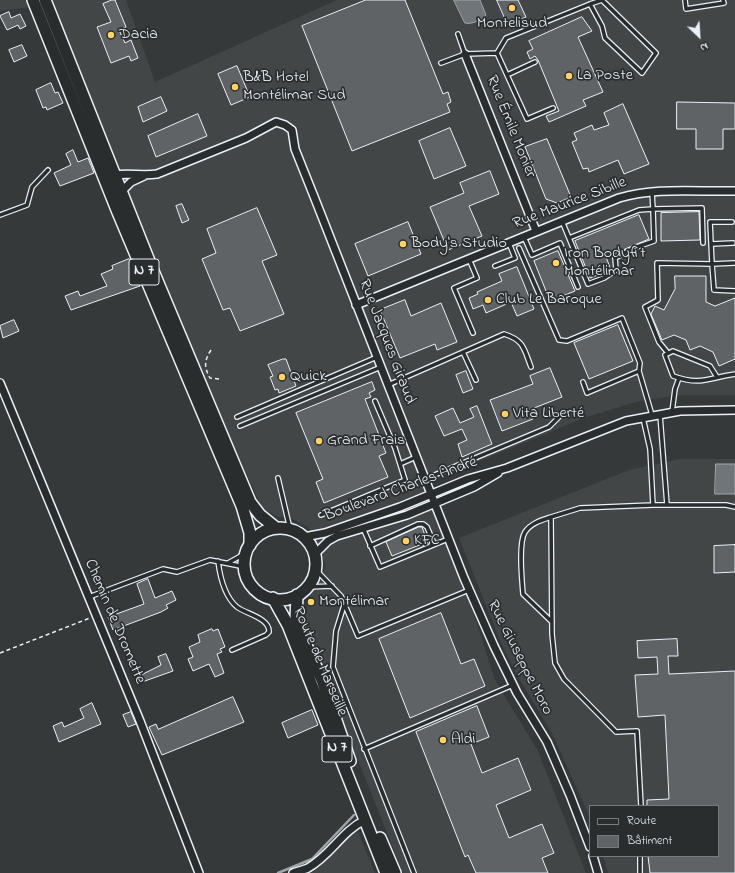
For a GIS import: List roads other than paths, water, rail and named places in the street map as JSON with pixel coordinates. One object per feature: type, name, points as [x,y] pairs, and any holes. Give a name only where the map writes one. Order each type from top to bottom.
[{"type":"main road","name":"N 7","points":[[33,0],[117,210],[242,506],[250,533],[248,549]]},
{"type":"main road","name":"N 7","points":[[45,0],[114,175],[250,502],[260,515],[276,528]]},
{"type":"main road","points":[[276,528],[290,529],[304,537],[315,554],[316,570],[307,587],[297,595],[289,598],[273,598],[266,596],[254,587],[246,574],[245,567],[248,549],[257,537],[266,531],[276,528]]},
{"type":"main road","name":"Route de Marseille","points":[[297,595],[296,619],[299,630],[322,680],[347,752],[395,873]]},
{"type":"main road","name":"Route de Marseille","points":[[273,598],[288,625],[386,873]]},
{"type":"street","name":"Rue Émile Monier","points":[[465,54],[536,231]]},
{"type":"street","name":"Rue Jacques Giraud","points":[[144,176],[157,174],[246,138],[276,122],[285,125],[292,130],[295,149],[432,499]]},
{"type":"street","points":[[114,175],[129,174],[144,176]]},
{"type":"street","points":[[121,192],[131,182],[144,176]]},
{"type":"street","name":"Rue Maurice Sibille","points":[[356,305],[619,198],[652,191],[735,191]]},
{"type":"street","name":"Chemin de Dromette","points":[[0,383],[95,616],[140,721],[198,873]]},
{"type":"street","name":"Boulevard Charles André","points":[[315,554],[328,541],[337,536],[407,514],[468,479],[507,468],[626,421],[672,412],[735,410]]},
{"type":"street","name":"Boulevard Charles André","points":[[304,537],[325,533],[474,487],[507,468]]},
{"type":"street","name":"Rue Giuseppe Moro","points":[[432,499],[469,590],[513,685],[547,742],[589,844]]},
{"type":"street","points":[[294,873],[308,867],[320,859],[345,833],[365,820]]},
{"type":"street","points":[[593,857],[598,873]]},
{"type":"lane","points":[[497,53],[506,38],[590,4],[602,0],[656,53],[642,73],[605,38],[602,26],[590,4]]},
{"type":"lane","points":[[685,0],[686,9],[724,3],[723,0]]},
{"type":"lane","name":"Rue Émile Monier","points":[[458,34],[465,54]]},
{"type":"lane","points":[[441,63],[465,54],[497,53]]},
{"type":"lane","points":[[497,53],[527,120],[553,108]]},
{"type":"lane","points":[[507,75],[535,62]]},
{"type":"lane","points":[[0,215],[27,205],[32,186],[48,170]]},
{"type":"lane","points":[[562,221],[588,284],[599,280],[616,270],[615,258],[634,248],[654,241],[652,191]]},
{"type":"lane","points":[[569,238],[639,210],[702,208],[704,243]]},
{"type":"lane","points":[[732,222],[710,222],[714,290],[735,291]]},
{"type":"lane","points":[[524,236],[532,255],[560,243],[578,287]]},
{"type":"lane","points":[[495,266],[515,258],[508,242]]},
{"type":"lane","points":[[711,244],[733,243]]},
{"type":"lane","points":[[520,248],[559,340],[567,341],[622,318],[640,363],[639,371],[652,415]]},
{"type":"lane","points":[[469,259],[477,278],[454,288],[473,334]]},
{"type":"lane","points":[[668,353],[659,342],[645,307],[658,300],[658,263],[734,263]]},
{"type":"lane","points":[[388,385],[504,334],[516,337],[521,342],[531,367]]},
{"type":"lane","points":[[717,377],[710,366],[673,351],[664,355],[673,376],[689,381],[705,382],[717,377],[735,374]]},
{"type":"lane","points":[[463,352],[476,380]]},
{"type":"lane","points":[[237,417],[377,357]]},
{"type":"lane","points":[[240,426],[381,368]]},
{"type":"lane","points":[[583,382],[587,393],[639,371]]},
{"type":"lane","points":[[672,412],[675,388],[679,378]]},
{"type":"lane","points":[[320,515],[405,480],[375,401]]},
{"type":"lane","points":[[425,479],[549,427],[564,412]]},
{"type":"lane","points":[[660,414],[667,505]]},
{"type":"lane","points":[[643,417],[650,449],[653,505]]},
{"type":"lane","points":[[400,464],[416,457]]},
{"type":"lane","points":[[278,478],[290,529]]},
{"type":"lane","points":[[552,622],[523,594],[522,543],[524,533],[532,525],[580,508],[653,505],[735,507]]},
{"type":"lane","points":[[551,517],[552,622],[555,663],[564,679],[616,732],[637,731],[641,805]]},
{"type":"lane","points":[[370,546],[418,524],[423,524],[427,527],[433,541],[431,544]]},
{"type":"lane","points":[[363,527],[380,567],[431,544],[434,545],[448,539]]},
{"type":"lane","points":[[228,563],[248,549]]},
{"type":"lane","points":[[88,597],[164,569],[177,572],[210,560],[245,567]]},
{"type":"lane","points":[[218,561],[220,576],[227,593],[236,606],[267,623],[269,629],[269,632],[266,635],[232,650]]},
{"type":"lane","points":[[316,570],[345,602],[358,636],[469,590]]},
{"type":"lane","points":[[307,587],[332,586]]},
{"type":"lane","points":[[345,602],[336,631],[333,667],[414,873]]},
{"type":"lane","points":[[364,749],[513,685]]},
{"type":"lane","points":[[640,857],[640,873]]},
{"type":"waterway","points":[[278,873],[312,859],[354,815]]},
{"type":"place","name":"Montelisud","points":[[512,8]]},
{"type":"place","name":"Dacia","points":[[111,35]]},
{"type":"place","name":"La Poste","points":[[569,76]]},
{"type":"place","name":"B&B Hotel Montélimar Sud","points":[[235,87]]},
{"type":"place","name":"Body's Studio","points":[[403,244]]},
{"type":"place","name":"Iron Bodyfit Montélimar","points":[[556,263]]},
{"type":"place","name":"Club Le Baroque","points":[[488,300]]},
{"type":"place","name":"Quick","points":[[282,377]]},
{"type":"place","name":"Vita Liberté","points":[[505,414]]},
{"type":"place","name":"Grand Frais","points":[[319,441]]},
{"type":"place","name":"KFC","points":[[406,541]]},
{"type":"place","name":"Montélimar","points":[[311,602]]},
{"type":"place","name":"Aldi","points":[[443,740]]}]
